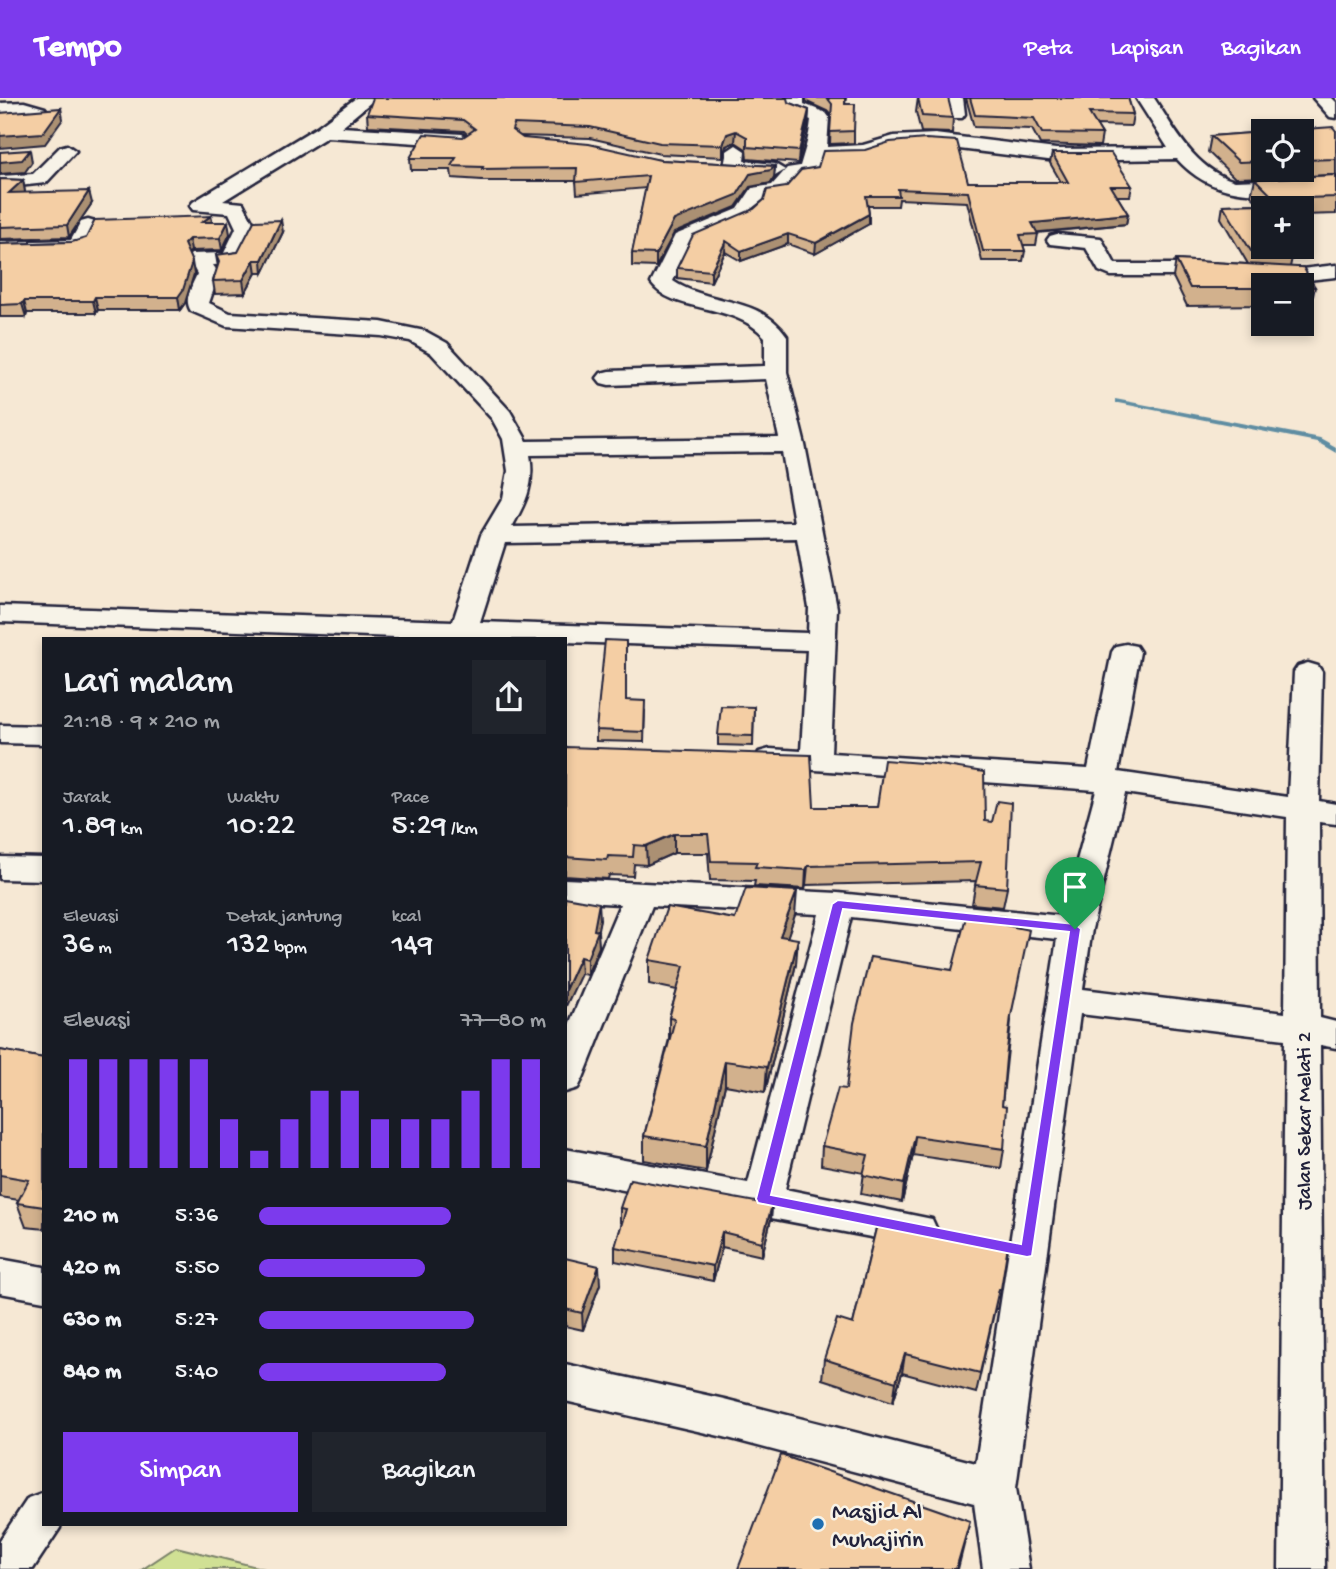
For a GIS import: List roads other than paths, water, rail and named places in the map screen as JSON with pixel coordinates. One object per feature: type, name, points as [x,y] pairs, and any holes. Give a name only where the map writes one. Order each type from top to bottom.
[{"type":"street","points":[[367,98],[324,131],[200,206],[236,207],[246,228],[232,260],[198,258],[208,274],[198,298],[199,306],[226,319],[381,328],[417,336],[439,348],[466,374],[502,416],[517,448],[520,471],[516,498],[492,543],[462,634]]},
{"type":"street","points":[[794,98],[795,107],[820,117],[817,151]]},
{"type":"street","points":[[1145,98],[1182,153],[1219,185],[1234,187],[1336,183]]},
{"type":"street","points":[[1322,98],[1336,113]]},
{"type":"street","points":[[0,108],[24,107],[39,112]]},
{"type":"street","points":[[324,131],[464,140]]},
{"type":"street","points":[[712,167],[735,158],[794,172],[808,172],[813,153],[817,151],[864,151],[894,142],[935,141],[1056,155],[1182,153]]},
{"type":"street","points":[[0,182],[39,179],[68,151],[33,153]]},
{"type":"street","points":[[794,172],[778,191],[759,192],[753,198],[752,208],[682,239],[662,283],[671,291],[730,305],[756,316],[776,336],[776,372],[793,445],[822,608],[816,762]]},
{"type":"street","points":[[0,248],[74,247],[79,244],[88,226]]},
{"type":"street","points":[[1057,240],[1094,242],[1106,267],[1111,270],[1170,268],[1293,276],[1336,271]]},
{"type":"street","points":[[609,378],[776,372]]},
{"type":"street","points":[[517,448],[793,445]]},
{"type":"street","points":[[492,543],[808,530]]},
{"type":"street","points":[[0,614],[462,634],[821,642]]},
{"type":"street","points":[[1006,1569],[994,1488],[1014,1249],[1067,1000],[1075,929],[1107,781],[1126,652]]},
{"type":"street","name":"Jalan Sekar Melati 2","points":[[1302,1569],[1319,1031],[1320,811],[1308,672]]},
{"type":"street","points":[[0,734],[42,735]]},
{"type":"street","points":[[739,758],[1107,781],[1320,811]]},
{"type":"street","points":[[0,868],[42,869]]},
{"type":"street","points":[[567,890],[838,904],[1075,929]]},
{"type":"street","points":[[567,1073],[641,893]]},
{"type":"street","points":[[763,1199],[838,904]]},
{"type":"street","points":[[1067,1000],[1319,1031]]},
{"type":"street","points":[[567,1164],[763,1199],[948,1236]]},
{"type":"street","points":[[0,1276],[42,1284]]},
{"type":"street","points":[[567,1382],[724,1418],[994,1488]]},
{"type":"street","points":[[7,1569],[42,1516]]},
{"type":"waterway","points":[[1118,401],[1320,440],[1336,451]]},
{"type":"place","name":"Masjid Al Muhajirin","points":[[818,1524]]}]
